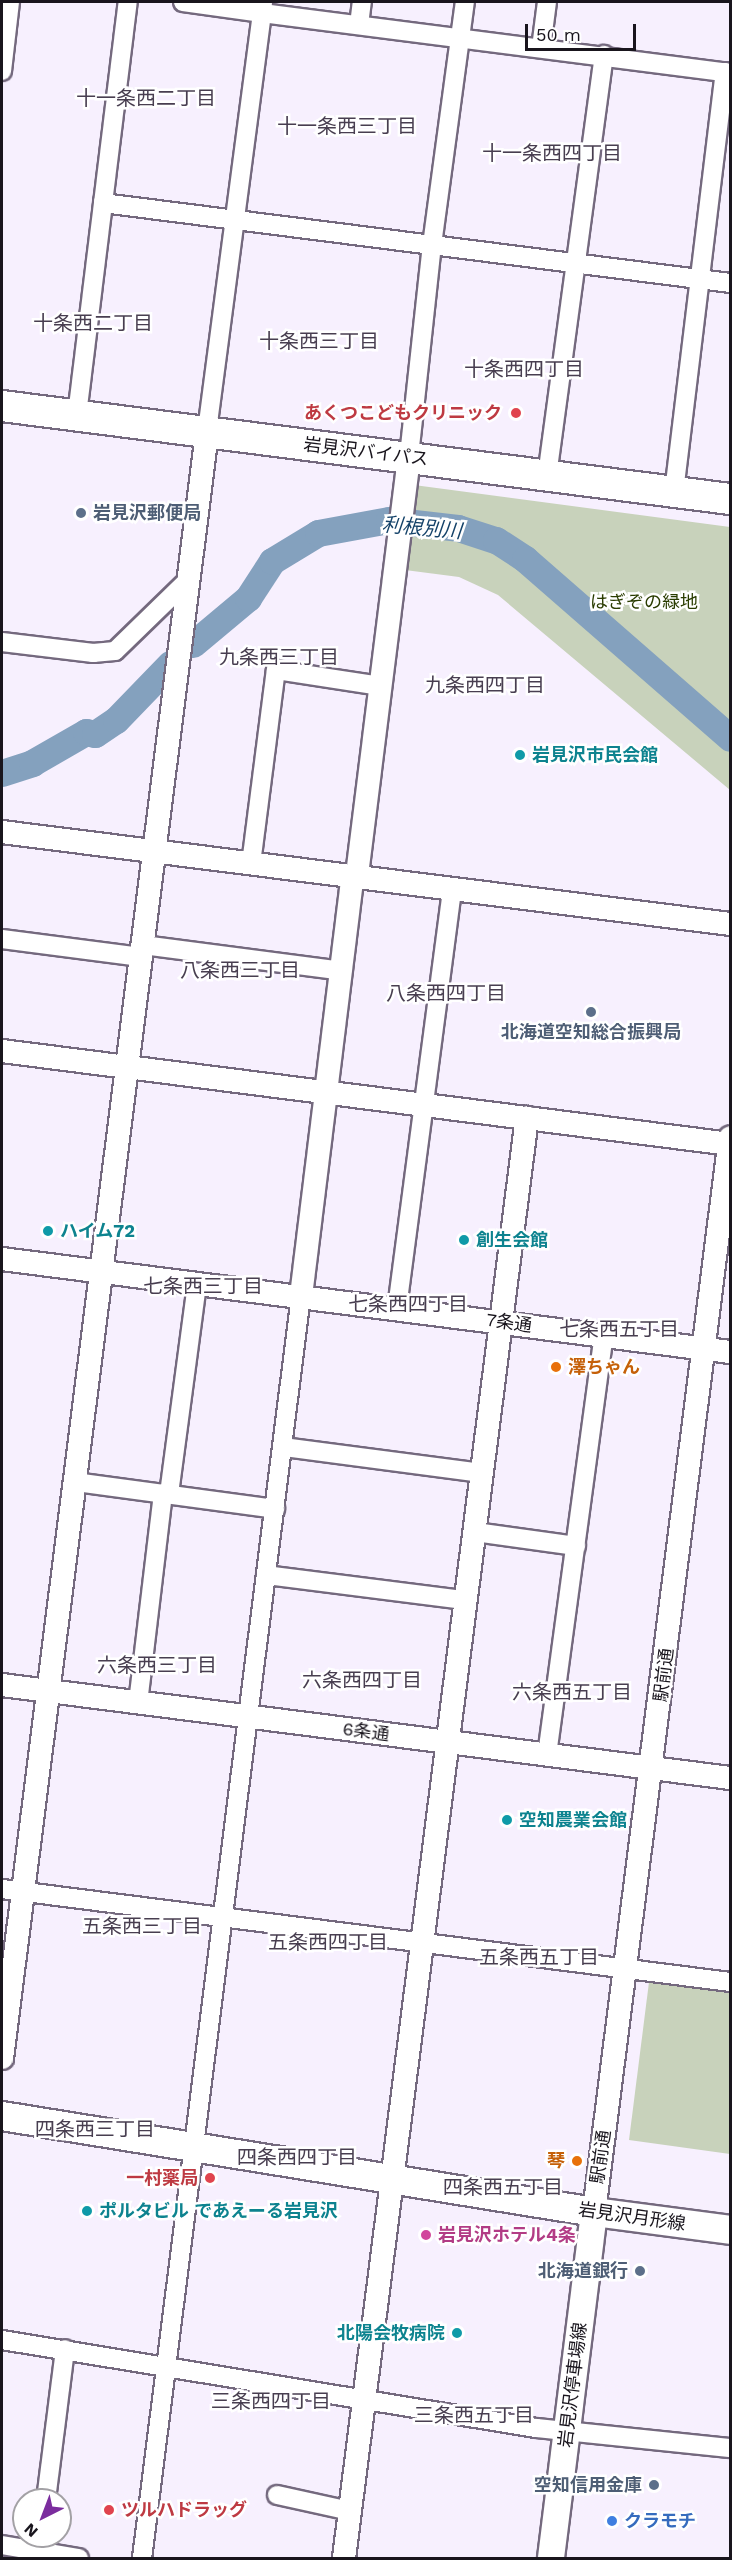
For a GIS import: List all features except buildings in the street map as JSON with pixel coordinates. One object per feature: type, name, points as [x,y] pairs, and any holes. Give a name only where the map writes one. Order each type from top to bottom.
[{"type":"highway","name":"岩見沢バイパス","points":[[2,406],[409,456],[730,499]]},
{"type":"main road","name":"岩見沢月形線","points":[[2,2116],[594,2212],[730,2230]]},
{"type":"main road","name":"岩見沢停車場線","points":[[551,2559],[594,2212]]},
{"type":"street","points":[[2,71],[10,2]]},
{"type":"street","points":[[77,415],[128,2]]},
{"type":"street","points":[[183,2],[263,7],[359,25],[604,55],[728,73],[674,492]]},
{"type":"street","points":[[359,25],[362,2]]},
{"type":"street","points":[[142,2559],[192,2148],[284,1447],[326,1093],[409,456],[432,245],[465,2]]},
{"type":"street","points":[[541,48],[547,2]]},
{"type":"street","points":[[2,2058],[12,1890],[48,1691],[76,1482],[100,1271],[172,718],[185,591],[263,7]]},
{"type":"street","points":[[547,476],[604,55]]},
{"type":"street","points":[[103,203],[730,283]]},
{"type":"street","points":[[2,642],[93,653],[116,651],[185,591]]},
{"type":"street","points":[[251,864],[276,670],[380,686]]},
{"type":"street","points":[[2,832],[730,924]]},
{"type":"street","points":[[397,1308],[452,888]]},
{"type":"street","points":[[2,939],[342,971]]},
{"type":"street","points":[[2,1051],[730,1146]]},
{"type":"street","points":[[344,2559],[527,1118]]},
{"type":"street","name":"駅前通","points":[[594,2212],[627,1968],[730,1146]]},
{"type":"street","name":"7条通","points":[[2,1259],[730,1352]]},
{"type":"street","points":[[138,1703],[197,1283]]},
{"type":"street","points":[[547,1755],[604,1336]]},
{"type":"street","points":[[284,1447],[482,1473]]},
{"type":"street","points":[[76,1482],[275,1509]]},
{"type":"street","points":[[475,1532],[576,1546]]},
{"type":"street","points":[[266,1575],[465,1600]]},
{"type":"street","name":"6条通","points":[[2,1685],[730,1779]]},
{"type":"street","points":[[12,1890],[730,1982]]},
{"type":"street","points":[[2,2340],[165,2365],[536,2428],[730,2448]]},
{"type":"street","points":[[48,2488],[65,2349]]},
{"type":"street","points":[[277,2495],[350,2511]]},
{"type":"street","points":[[50,2548],[79,2559]]},
{"type":"green space","name":"はぎぞの緑地","points":[[414,485],[730,527],[730,790],[498,595],[459,577],[405,570]]},
{"type":"green space","points":[[649,1982],[730,1993],[730,2154],[629,2140]]},
{"type":"waterway","name":"利根別川","points":[[193,644],[248,598],[272,561],[318,533],[389,520],[458,528],[496,540],[525,559],[730,738]]},
{"type":"waterway","name":"利根別川","points":[[2,773],[32,763],[86,732],[95,734],[116,720],[170,664]]},
{"type":"place","name":"あくつこどもクリニック","points":[[516,413]]},
{"type":"place","name":"岩見沢郵便局","points":[[81,513]]},
{"type":"place","name":"岩見沢市民会館","points":[[520,755]]},
{"type":"place","name":"北海道空知総合振興局","points":[[591,1012]]},
{"type":"place","name":"ハイム72","points":[[48,1231]]},
{"type":"place","name":"創生会館","points":[[464,1240]]},
{"type":"place","name":"澤ちゃん","points":[[556,1367]]},
{"type":"place","name":"空知農業会館","points":[[507,1820]]},
{"type":"place","name":"琴","points":[[577,2161]]},
{"type":"place","name":"一村薬局","points":[[210,2178]]},
{"type":"place","name":"ポルタビル であえーる岩見沢","points":[[87,2211]]},
{"type":"place","name":"岩見沢ホテル4条","points":[[426,2235]]},
{"type":"place","name":"北海道銀行","points":[[640,2271]]},
{"type":"place","name":"北陽会牧病院","points":[[457,2333]]},
{"type":"place","name":"空知信用金庫","points":[[654,2485]]},
{"type":"place","name":"ツルハドラッグ","points":[[109,2510]]},
{"type":"place","name":"クラモチ","points":[[612,2521]]},
{"type":"district","name":"十一条西二丁目","points":[[146,98]]},
{"type":"district","name":"十一条西三丁目","points":[[347,126]]},
{"type":"district","name":"十一条西四丁目","points":[[552,153]]},
{"type":"district","name":"十条西二丁目","points":[[93,323]]},
{"type":"district","name":"十条西三丁目","points":[[319,341]]},
{"type":"district","name":"十条西四丁目","points":[[524,369]]},
{"type":"district","name":"九条西三丁目","points":[[279,657]]},
{"type":"district","name":"九条西四丁目","points":[[485,685]]},
{"type":"district","name":"八条西三丁目","points":[[240,970]]},
{"type":"district","name":"八条西四丁目","points":[[446,993]]},
{"type":"district","name":"七条西三丁目","points":[[203,1286]]},
{"type":"district","name":"七条西四丁目","points":[[408,1304]]},
{"type":"district","name":"七条西五丁目","points":[[619,1329]]},
{"type":"district","name":"六条西三丁目","points":[[157,1665]]},
{"type":"district","name":"六条西四丁目","points":[[362,1680]]},
{"type":"district","name":"六条西五丁目","points":[[572,1692]]},
{"type":"district","name":"五条西三丁目","points":[[142,1926]]},
{"type":"district","name":"五条西四丁目","points":[[328,1942]]},
{"type":"district","name":"五条西五丁目","points":[[539,1957]]},
{"type":"district","name":"四条西三丁目","points":[[95,2129]]},
{"type":"district","name":"四条西四丁目","points":[[297,2157]]},
{"type":"district","name":"四条西五丁目","points":[[503,2187]]},
{"type":"district","name":"三条西四丁目","points":[[271,2401]]},
{"type":"district","name":"三条西五丁目","points":[[474,2415]]}]
